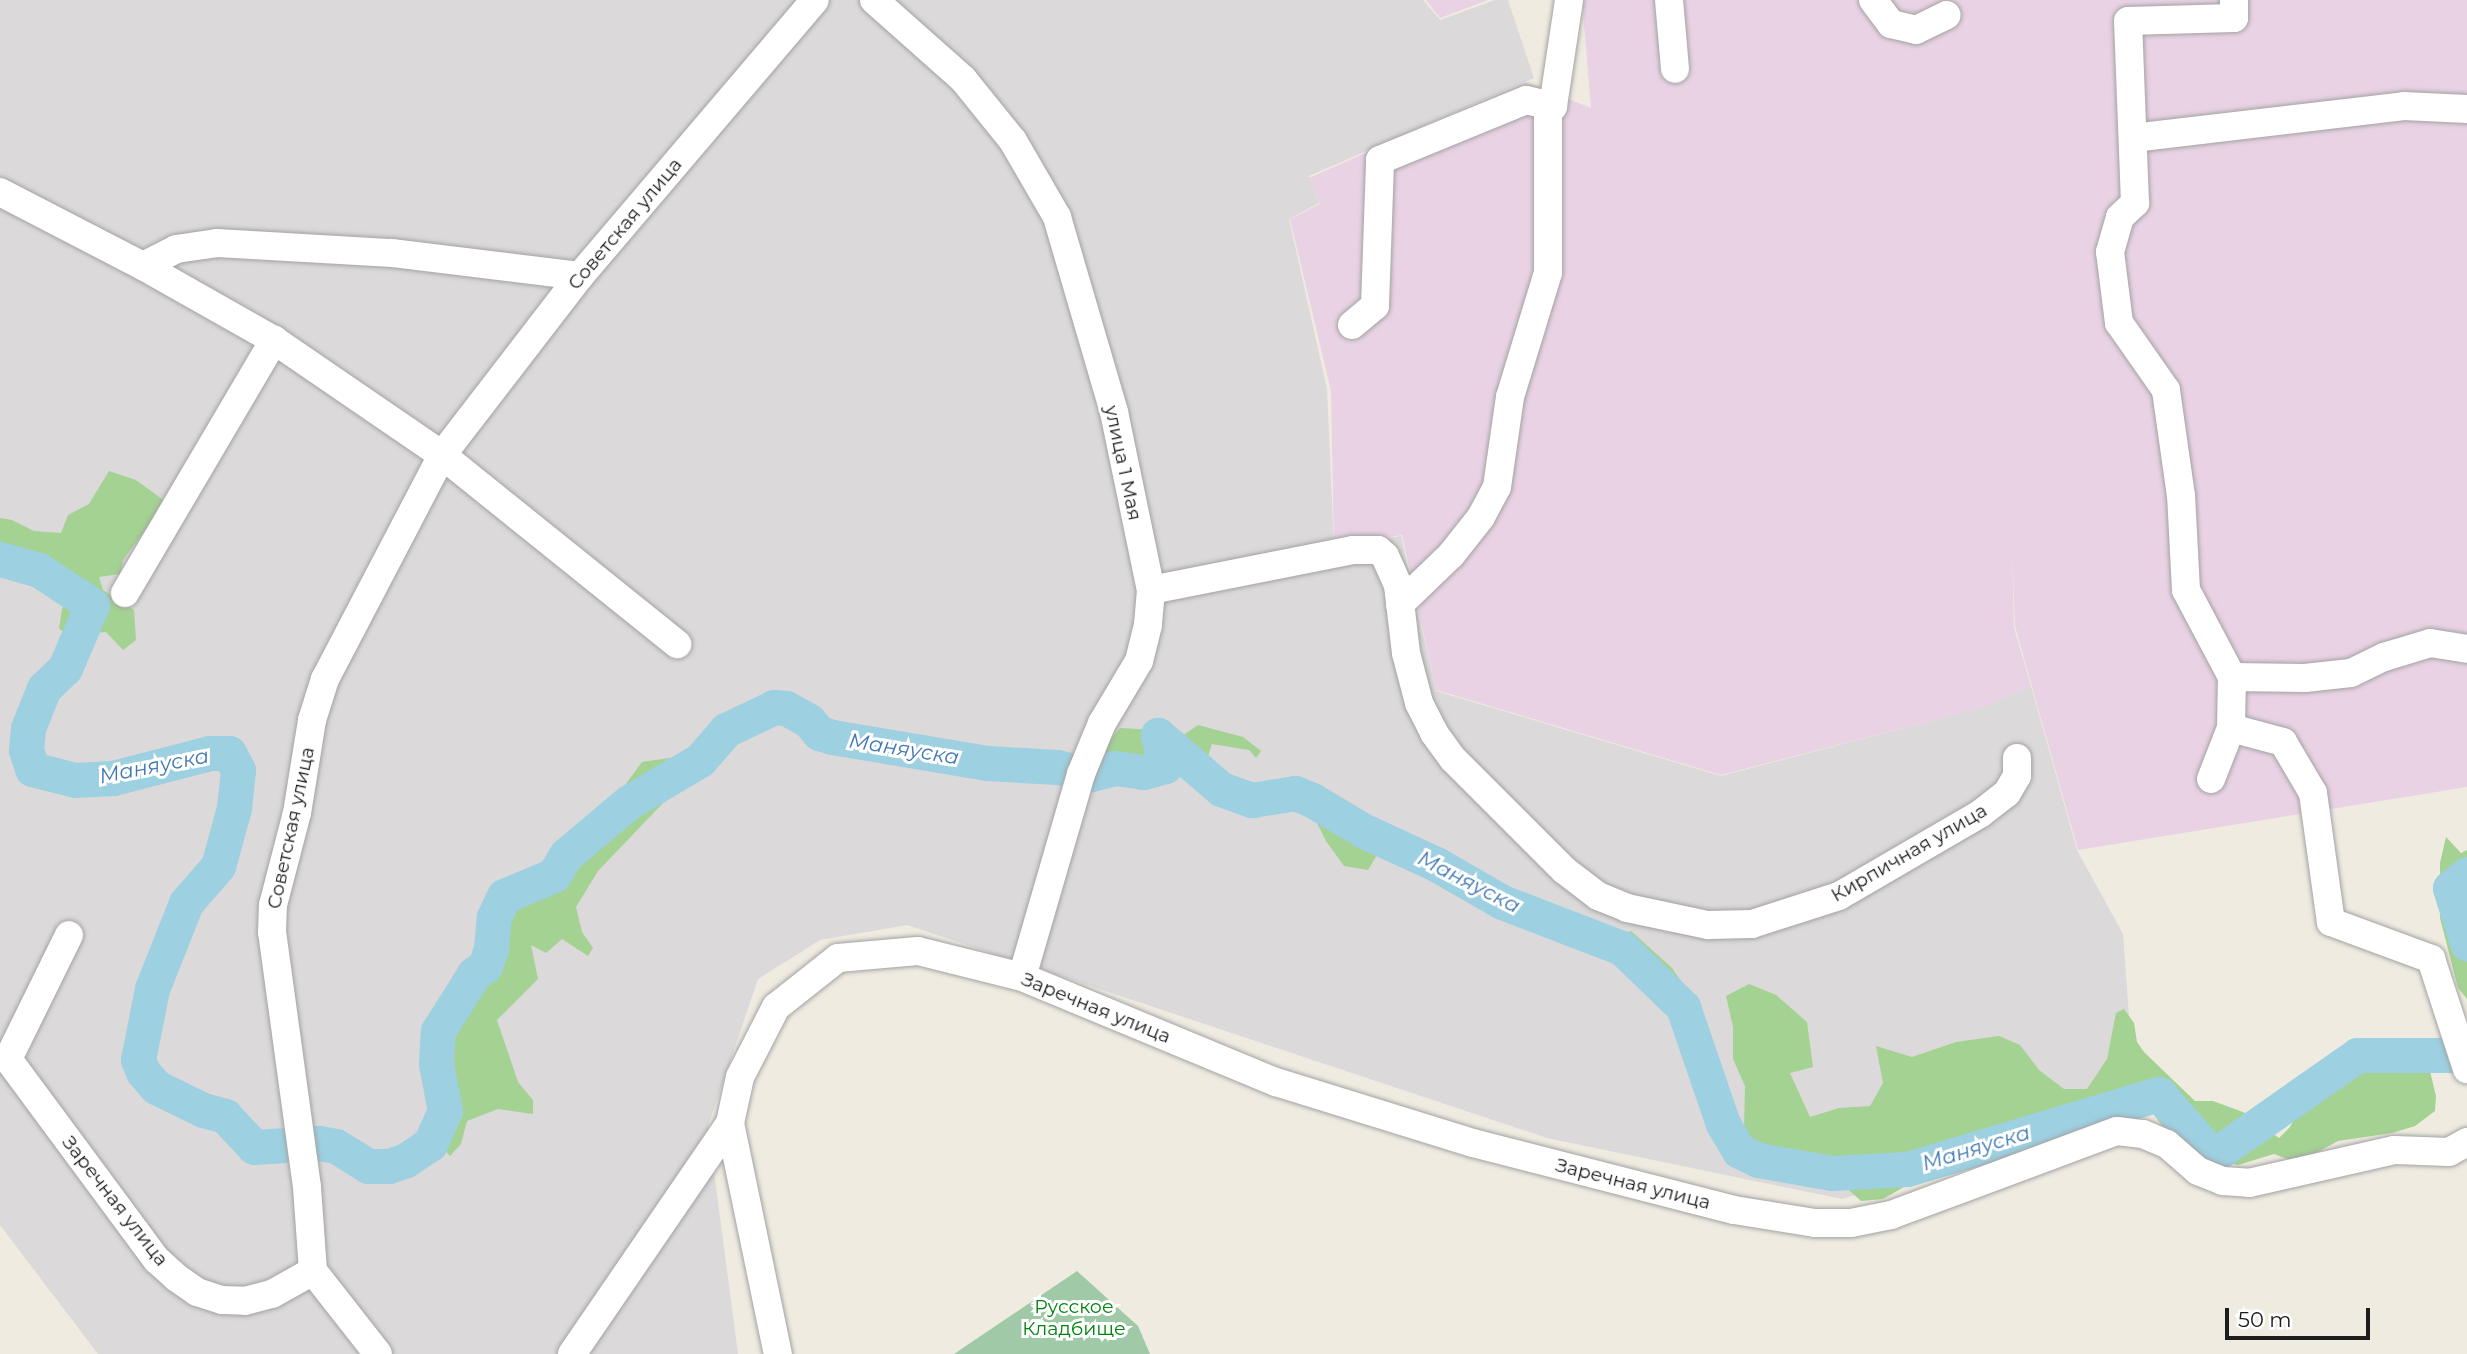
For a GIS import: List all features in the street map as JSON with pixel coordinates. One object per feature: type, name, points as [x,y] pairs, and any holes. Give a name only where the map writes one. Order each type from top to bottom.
[{"type":"street","name":"Советская улица","points":[[313,1271],[307,1187],[272,932],[273,905],[296,813],[312,720],[325,679],[442,454],[580,276],[815,0]]},
{"type":"street","name":"улица 1 Мая","points":[[874,0],[963,79],[1013,141],[1057,217],[1114,412],[1150,590],[1148,625],[1139,661],[1102,723],[1081,774],[1022,977]]},
{"type":"street","points":[[1400,604],[1451,555],[1481,517],[1497,487],[1510,397],[1548,273],[1548,114],[1553,106],[1569,0]]},
{"type":"street","points":[[1669,0],[1675,69]]},
{"type":"street","points":[[1873,0],[1891,24],[1916,30],[1947,15]]},
{"type":"street","points":[[2211,779],[2231,729],[2232,677],[2186,590],[2182,496],[2166,390],[2119,323],[2110,253],[2120,217],[2135,202],[2128,21],[2234,18],[2234,0]]},
{"type":"street","points":[[1352,325],[1375,306],[1380,160],[1526,100],[1553,106]]},
{"type":"street","points":[[2133,138],[2404,106],[2467,109]]},
{"type":"street","points":[[0,192],[143,266],[274,340],[442,454],[677,644]]},
{"type":"street","points":[[143,266],[176,248],[217,243],[393,253],[580,276]]},
{"type":"street","points":[[125,593],[274,340]]},
{"type":"street","name":"Кирпичная улица","points":[[1150,590],[1370,548],[1385,556],[1398,585],[1406,653],[1419,703],[1434,733],[1453,759],[1564,870],[1598,896],[1627,908],[1708,925],[1752,923],[1839,896],[1980,814],[2007,793],[2017,776],[2017,758]]},
{"type":"street","points":[[2232,677],[2305,678],[2351,673],[2384,657],[2430,643],[2467,649]]},
{"type":"street","points":[[2231,729],[2283,742],[2313,793],[2331,922],[2431,959],[2467,1069]]},
{"type":"street","points":[[4,1058],[69,935]]},
{"type":"street","name":"Заречная улица","points":[[572,1354],[730,1123],[740,1077],[776,1007],[838,958],[918,951],[1022,977],[1276,1082],[1473,1143],[1734,1210],[1815,1223],[1851,1223],[1891,1215],[2117,1131],[2143,1134],[2167,1144],[2198,1171],[2222,1181],[2249,1183],[2394,1150],[2449,1152],[2467,1142]]},
{"type":"street","name":"Заречная улица","points":[[4,1058],[157,1260],[197,1292],[222,1300],[245,1301],[272,1294],[313,1271]]},
{"type":"street","points":[[730,1123],[778,1354]]},
{"type":"street","points":[[313,1271],[378,1354]]},
{"type":"shaded area","points":[[0,0],[1423,0],[1440,20],[1495,0],[1508,0],[1534,78],[1309,176],[1319,203],[1289,219],[1327,389],[1334,546],[1401,536],[1436,691],[1721,776],[1980,708],[2031,686],[2077,850],[2123,934],[2136,1113],[1842,1199],[1547,1138],[907,925],[820,940],[758,979],[708,1126],[738,1354],[98,1354],[0,1225]]},
{"type":"shaded area","points":[[1426,0],[1488,0],[1440,18]]},
{"type":"shaded area","points":[[1582,0],[2467,0],[2467,787],[2078,850],[2015,626],[2012,551],[2014,628],[2031,686],[1981,708],[1721,775],[1436,690],[1402,535],[1334,546],[1331,391],[1290,219],[1320,204],[1309,178],[1526,82],[1591,108]]},
{"type":"green space","points":[[109,471],[136,480],[166,502],[123,560],[120,574],[99,577],[103,590],[134,610],[136,640],[123,650],[106,632],[88,634],[78,639],[59,629],[62,609],[74,591],[56,579],[12,575],[4,557],[0,556],[0,518],[12,520],[34,531],[61,533],[68,515],[89,504]]},
{"type":"green space","points":[[1198,725],[1243,737],[1261,751],[1256,758],[1249,750],[1212,744],[1208,756],[1221,775],[1173,746],[1158,747],[1167,760],[1151,766],[1105,760],[1106,745],[1120,728],[1155,730],[1179,738]]},
{"type":"green space","points":[[676,757],[705,764],[710,770],[663,803],[598,871],[576,907],[582,932],[593,948],[588,956],[562,939],[546,953],[531,945],[538,979],[497,1020],[518,1082],[533,1100],[533,1114],[498,1109],[467,1121],[461,1144],[450,1156],[434,1137],[451,1104],[443,1053],[448,1027],[501,908],[623,788],[642,762]]},
{"type":"green space","points":[[1332,804],[1360,811],[1389,835],[1368,870],[1344,866],[1326,841],[1317,823]]},
{"type":"green space","points":[[2446,837],[2461,853],[2467,850],[2467,999],[2458,988],[2440,918],[2440,863]]},
{"type":"green space","points":[[1631,931],[1672,968],[1698,1006],[1744,1131],[1745,1086],[1733,1059],[1733,1027],[1726,996],[1749,984],[1776,995],[1807,1022],[1813,1067],[1790,1073],[1810,1117],[1839,1108],[1870,1106],[1883,1083],[1876,1046],[1912,1057],[1956,1042],[1999,1036],[2020,1045],[2039,1070],[2064,1089],[2087,1089],[2107,1059],[2116,1013],[2124,1009],[2134,1023],[2137,1042],[2144,1052],[2195,1101],[2213,1101],[2243,1112],[2279,1138],[2290,1127],[2302,1105],[2339,1084],[2356,1061],[2401,1046],[2416,1048],[2429,1067],[2436,1096],[2435,1111],[2415,1126],[2392,1133],[2338,1141],[2316,1153],[2290,1160],[2274,1154],[2238,1165],[2201,1157],[2165,1130],[2152,1112],[2126,1109],[2034,1152],[1946,1163],[1883,1199],[1861,1201],[1834,1177],[1779,1169],[1726,1139],[1704,1104],[1697,1062],[1640,972],[1615,940]]},
{"type":"green space","name":"Русское Кладбище","points":[[1077,1271],[1138,1326],[1150,1354],[954,1354]]},
{"type":"waterway","name":"Маняуска","points":[[0,559],[39,570],[92,605],[65,668],[44,688],[28,728],[26,750],[32,769],[75,780],[113,778],[210,753],[229,753],[238,770],[234,808],[218,866],[186,903],[152,989],[138,1060],[143,1072],[156,1087],[203,1110],[225,1116],[254,1147],[319,1143],[336,1146],[368,1166],[389,1166],[406,1160],[430,1144],[445,1111],[436,1064],[438,1031],[474,974],[485,966],[491,949],[494,917],[504,896],[554,875],[566,855],[629,802],[700,760],[726,730],[774,707],[786,708],[809,721],[819,733],[832,737],[987,763],[1057,767],[1091,774],[1115,768],[1143,772],[1165,766],[1158,735],[1221,789],[1252,800],[1295,793],[1312,800],[1364,831],[1436,864],[1502,902],[1622,948],[1683,1007],[1723,1124],[1739,1151],[1758,1160],[1832,1173],[1907,1169],[2159,1094],[2213,1156],[2357,1055],[2467,1055]]},
{"type":"waterway","name":"Маняуска","points":[[2467,874],[2450,888],[2467,943]]}]
